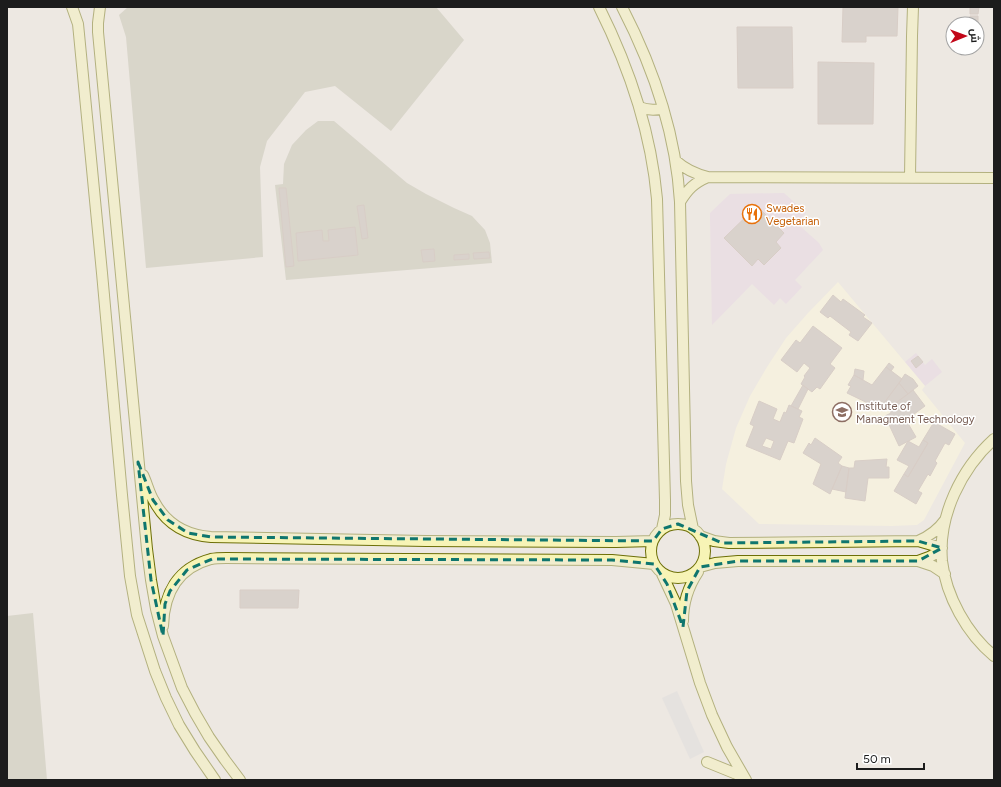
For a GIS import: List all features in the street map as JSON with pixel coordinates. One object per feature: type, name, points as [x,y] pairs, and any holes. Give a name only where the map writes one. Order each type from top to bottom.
[{"type":"street","points":[[72,7],[78,24],[130,576],[137,615],[154,671],[166,698],[179,725],[195,751],[216,780]]},
{"type":"street","points":[[100,7],[98,32],[138,462],[151,580],[156,609],[163,636],[182,688],[209,737],[224,760],[240,780]]},
{"type":"street","points":[[599,7],[619,49],[630,78],[652,158],[655,178],[657,199],[665,500],[665,515],[662,529]]},
{"type":"street","points":[[622,7],[642,50],[663,108],[676,161],[679,182],[686,481],[688,506],[693,529]]},
{"type":"street","points":[[910,177],[913,7]]},
{"type":"street","points":[[639,107],[649,110],[658,110],[663,108]]},
{"type":"street","points":[[676,161],[690,172],[708,177],[994,178]]},
{"type":"street","points":[[680,202],[691,187],[708,177]]},
{"type":"street","points":[[994,439],[963,476],[957,486],[945,520],[942,548],[942,562],[949,591],[957,610],[976,638],[994,656]]},
{"type":"street","points":[[138,462],[153,500],[160,511],[178,528],[188,533],[200,536],[426,541],[653,541]]},
{"type":"street","points":[[918,541],[934,533],[945,520]]},
{"type":"street","points":[[683,627],[683,614],[686,597],[692,580],[704,560],[705,552],[704,544],[700,536],[686,525],[678,524],[662,529],[657,534],[651,549],[654,564],[662,574],[672,594],[700,683],[712,715],[727,747],[745,778]]},
{"type":"street","points":[[700,536],[714,541],[729,543],[918,541],[942,548]]},
{"type":"street","points":[[662,574],[672,578],[681,578],[690,576],[699,569],[715,563],[738,561],[918,560],[932,556],[942,548]]},
{"type":"street","points":[[163,636],[165,604],[170,591],[187,570],[199,563],[212,559],[604,560],[654,564]]},
{"type":"street","points":[[918,560],[933,566],[945,574]]},
{"type":"street","points":[[707,762],[745,778]]},
{"type":"highlighted area","points":[[138,462],[153,500],[168,520],[188,533],[211,537],[653,541],[662,529],[678,524],[722,543],[918,541],[942,548],[918,561],[738,561],[700,567],[687,591],[683,627],[667,584],[654,564],[612,560],[212,559],[187,570],[170,591],[165,604],[163,636],[151,580]]},
{"type":"shaded area","points":[[128,7],[436,7],[464,40],[391,131],[335,86],[305,92],[267,141],[260,167],[263,257],[146,268],[126,37],[119,15]]},
{"type":"shaded area","points":[[318,121],[334,121],[407,183],[426,194],[472,216],[485,230],[490,243],[492,263],[286,280],[275,185],[283,184],[284,164],[292,145],[306,130]]},
{"type":"shaded area","points":[[784,193],[806,213],[802,217],[807,221],[801,227],[819,243],[823,250],[795,280],[802,287],[786,304],[780,298],[774,305],[752,284],[712,325],[710,213],[730,194]]},
{"type":"shaded area","name":"Institute of Managment Technology","points":[[838,282],[925,386],[922,390],[965,443],[924,520],[917,525],[759,524],[722,489],[726,464],[736,428],[750,396],[786,338]]},
{"type":"shaded area","points":[[916,353],[925,365],[932,359],[942,372],[925,386],[905,362]]},
{"type":"shaded area","points":[[33,613],[47,780],[7,780],[7,616]]},
{"type":"shaded area","points":[[677,691],[704,752],[690,759],[662,698]]},
{"type":"building","points":[[843,7],[898,7],[897,36],[866,36],[866,42],[842,42]]},
{"type":"building","points":[[970,7],[979,7],[978,14],[970,14]]},
{"type":"building","points":[[737,27],[792,27],[793,88],[738,88]]},
{"type":"building","points":[[818,62],[874,63],[873,124],[818,124]]},
{"type":"building","points":[[279,188],[286,188],[294,266],[286,267]]},
{"type":"building","points":[[364,205],[368,238],[362,239],[357,206]]},
{"type":"building","points":[[757,206],[784,233],[776,242],[781,248],[764,265],[758,259],[752,266],[724,238]]},
{"type":"building","points":[[355,227],[358,255],[298,261],[296,233],[322,230],[323,241],[329,241],[328,230]]},
{"type":"building","points":[[434,249],[435,261],[423,262],[421,250]]},
{"type":"building","points":[[489,252],[490,258],[474,259],[473,253]]},
{"type":"building","points":[[469,254],[469,259],[454,260],[454,255]]},
{"type":"building","points":[[833,295],[841,302],[843,299],[865,315],[863,317],[872,323],[858,341],[849,335],[851,332],[830,316],[828,318],[820,312]]},
{"type":"building","points":[[813,326],[842,348],[830,364],[835,368],[820,389],[817,387],[812,392],[801,384],[805,377],[804,376],[810,368],[804,363],[797,372],[781,360],[796,340],[800,343]]},
{"type":"building","points":[[918,356],[923,362],[916,368],[911,361]]},
{"type":"building","points":[[889,363],[894,367],[891,371],[886,367]]},
{"type":"building","points":[[886,367],[902,379],[884,403],[880,401],[876,407],[847,393],[851,386],[848,385],[854,375],[872,385]]},
{"type":"building","points":[[855,369],[864,371],[863,380],[854,375]]},
{"type":"building","points":[[905,374],[913,379],[918,386],[908,394],[899,383]]},
{"type":"building","points":[[899,383],[908,394],[889,408],[884,403]]},
{"type":"building","points":[[803,385],[808,389],[798,409],[791,406]]},
{"type":"building","points":[[913,390],[925,406],[906,420],[916,437],[899,446],[885,416],[891,413],[889,408]]},
{"type":"building","points":[[759,401],[777,409],[773,419],[780,422],[789,405],[802,411],[799,417],[803,419],[794,443],[788,441],[780,460],[746,446],[754,426],[750,424]],"holes":[[[766,438],[774,441],[771,449],[762,446]]]},
{"type":"building","points":[[934,422],[955,434],[949,445],[945,443],[935,461],[937,463],[930,476],[928,474],[918,491],[922,493],[916,504],[894,491],[904,474],[908,477],[928,443],[923,440]]},
{"type":"building","points":[[815,438],[842,457],[838,463],[842,466],[830,494],[813,484],[821,464],[803,453],[809,443],[811,445]]},
{"type":"building","points":[[923,440],[928,443],[908,477],[904,474],[909,466],[897,460],[908,441],[919,447]]},
{"type":"building","points":[[887,459],[886,467],[889,467],[889,478],[868,478],[865,501],[845,498],[849,468],[854,468],[855,461]]},
{"type":"building","points":[[842,466],[849,468],[846,492],[832,489]]},
{"type":"building","points":[[240,590],[299,590],[298,608],[240,608]]},
{"type":"place","name":"Swades Vegetarian","points":[[752,214]]},
{"type":"place","name":"Institute of Managment Technology","points":[[842,412]]}]
